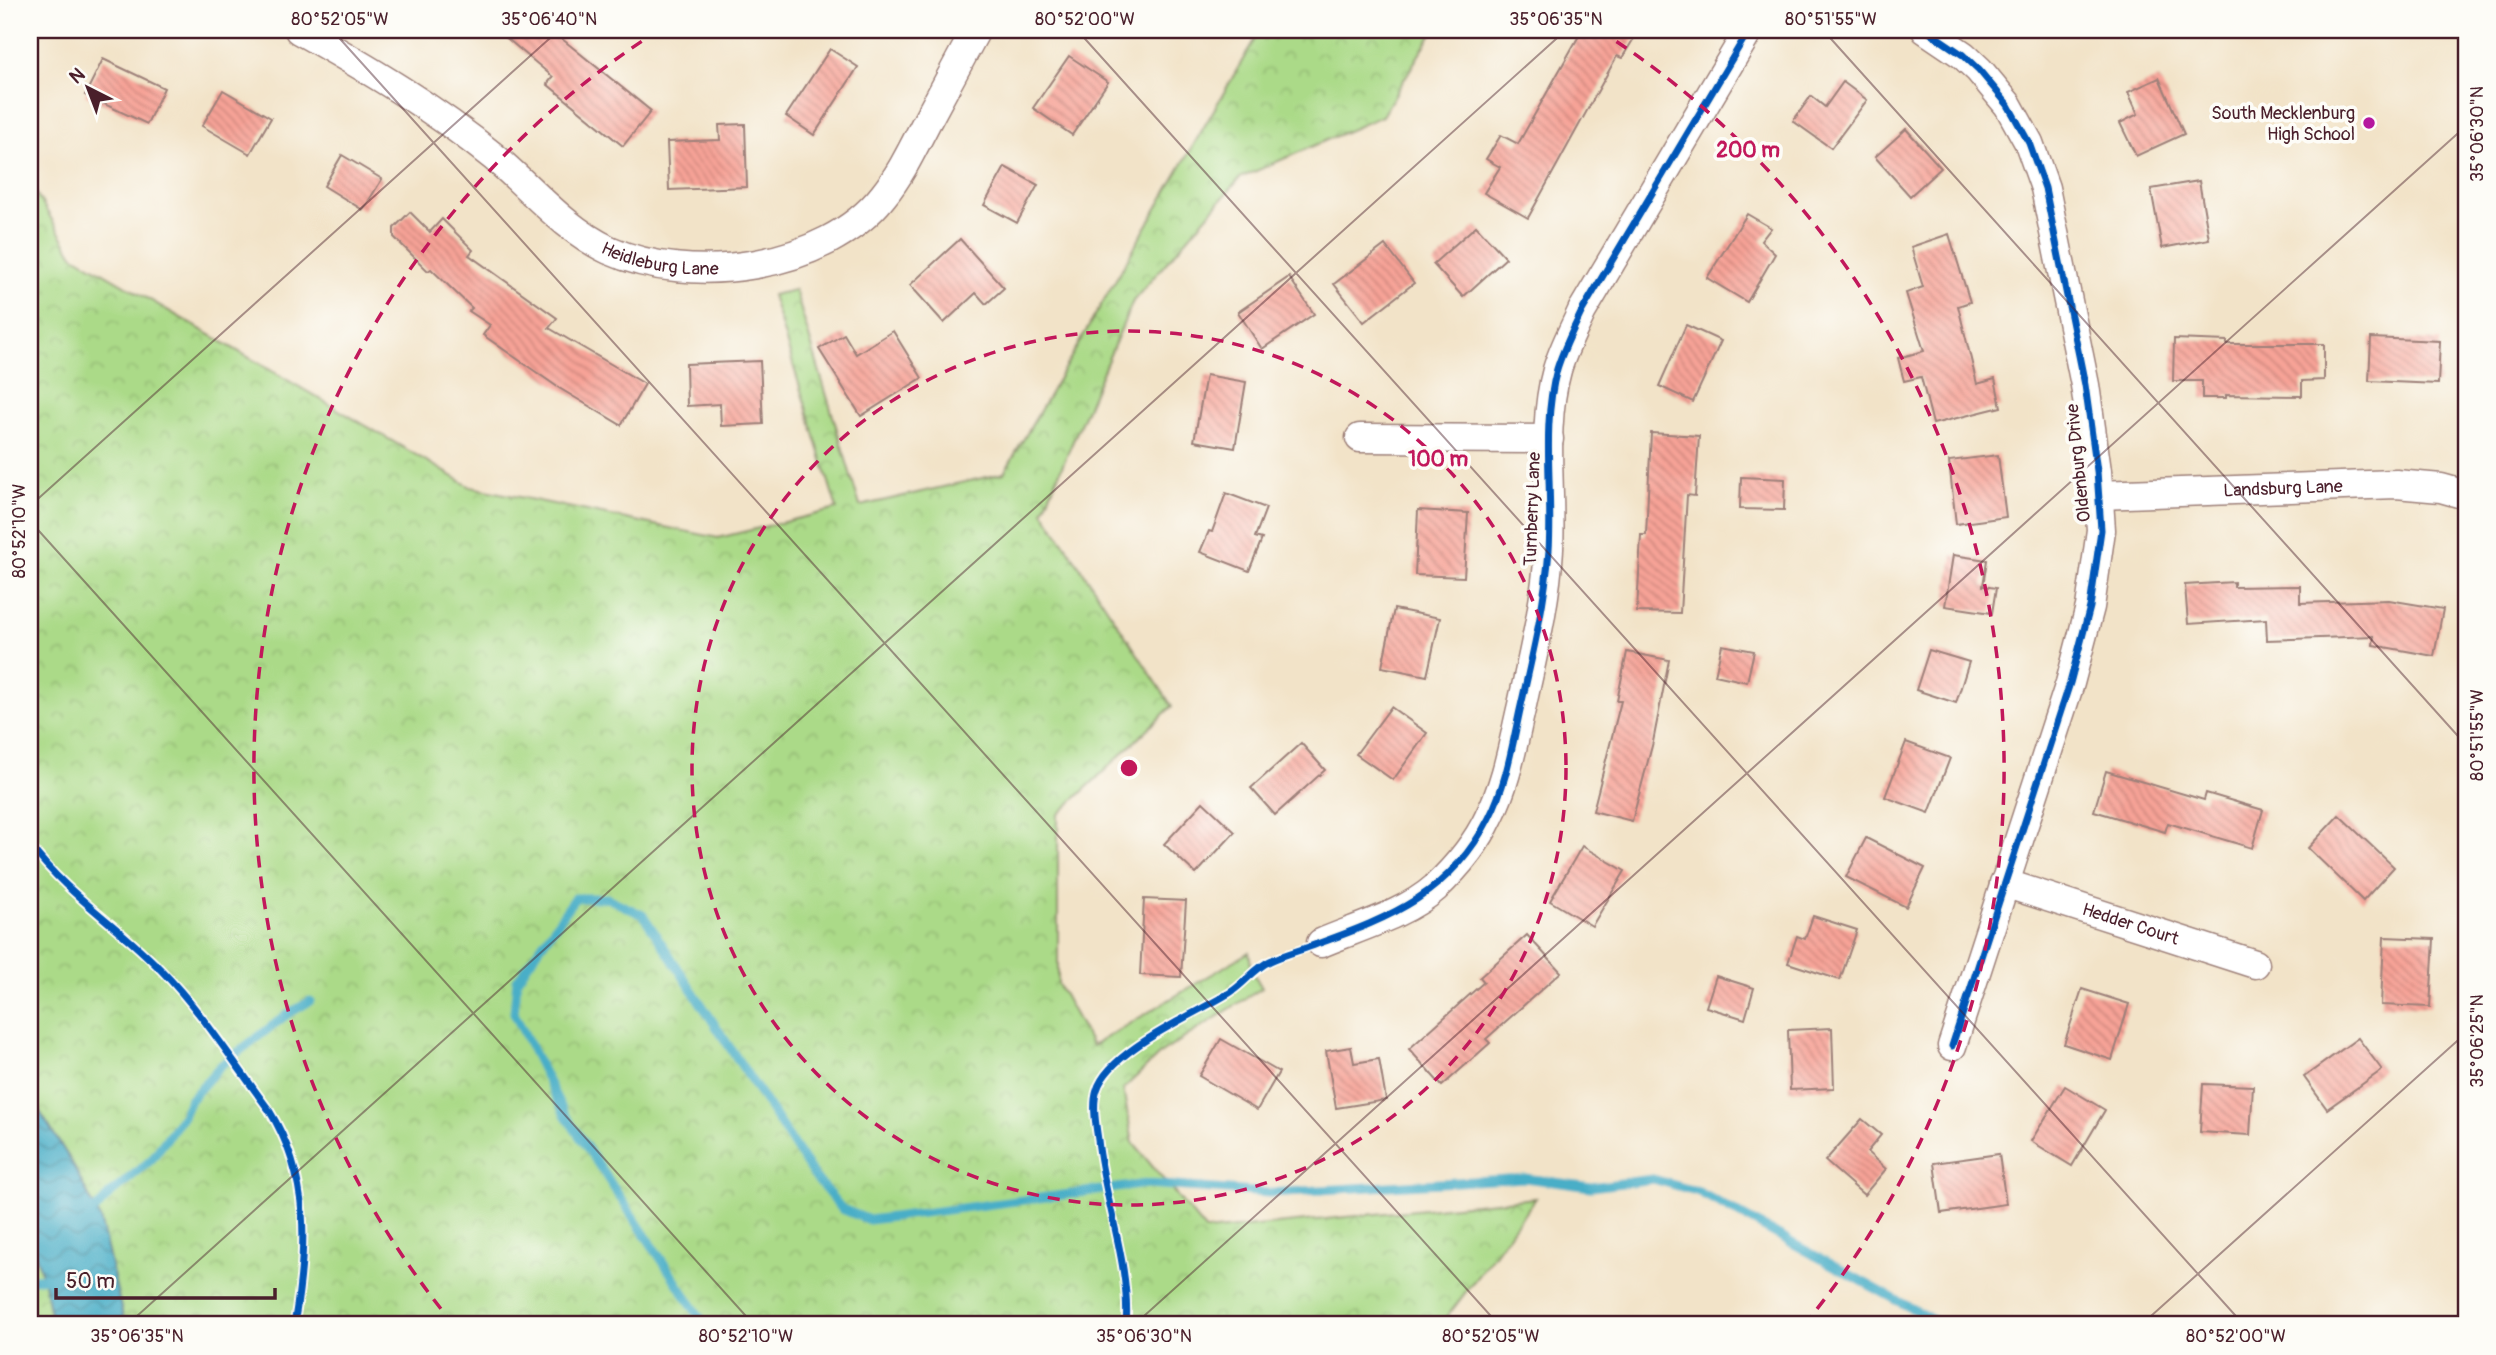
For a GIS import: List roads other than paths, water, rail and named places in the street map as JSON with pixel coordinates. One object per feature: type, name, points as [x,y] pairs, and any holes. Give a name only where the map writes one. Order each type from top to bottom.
[{"type":"street","name":"Heidleburg Lane","points":[[299,30],[371,70],[415,99],[493,157],[556,214],[590,239],[628,257],[657,266],[709,269],[783,259],[822,243],[858,220],[882,198],[903,168],[976,30]]},
{"type":"street","name":"Turnberry Lane","points":[[1321,943],[1385,917],[1419,900],[1434,889],[1465,856],[1489,818],[1506,776],[1539,627],[1549,550],[1549,439],[1556,372],[1577,321],[1749,30]]},
{"type":"street","name":"Oldenburg Drive","points":[[1926,30],[1963,55],[2008,105],[2029,143],[2045,188],[2087,398],[2101,530],[2090,607],[2070,682],[1952,1046]]},
{"type":"street","points":[[1360,438],[1549,439]]},
{"type":"street","name":"Landsburg Lane","points":[[2099,495],[2396,484],[2441,488],[2466,495]]},
{"type":"street","name":"Hedder Court","points":[[2004,883],[2255,964]]},
{"type":"water","points":[[30,1096],[71,1161],[100,1218],[125,1325],[52,1325],[43,1278],[30,1237]]},
{"type":"waterway","points":[[705,1325],[564,1113],[514,1013],[517,980],[575,898],[607,898],[643,915],[814,1176],[842,1209],[869,1220],[1147,1184],[1269,1193],[1525,1178],[1591,1187],[1653,1179],[1699,1192],[1942,1325]]},
{"type":"waterway","points":[[89,1217],[109,1195],[151,1160],[183,1116],[190,1100],[220,1066],[285,1016],[310,1001]]},
{"type":"waterway","points":[[30,1279],[52,1278]]},
{"type":"place","name":"South Mecklenburg High School","points":[[2369,123]]}]
